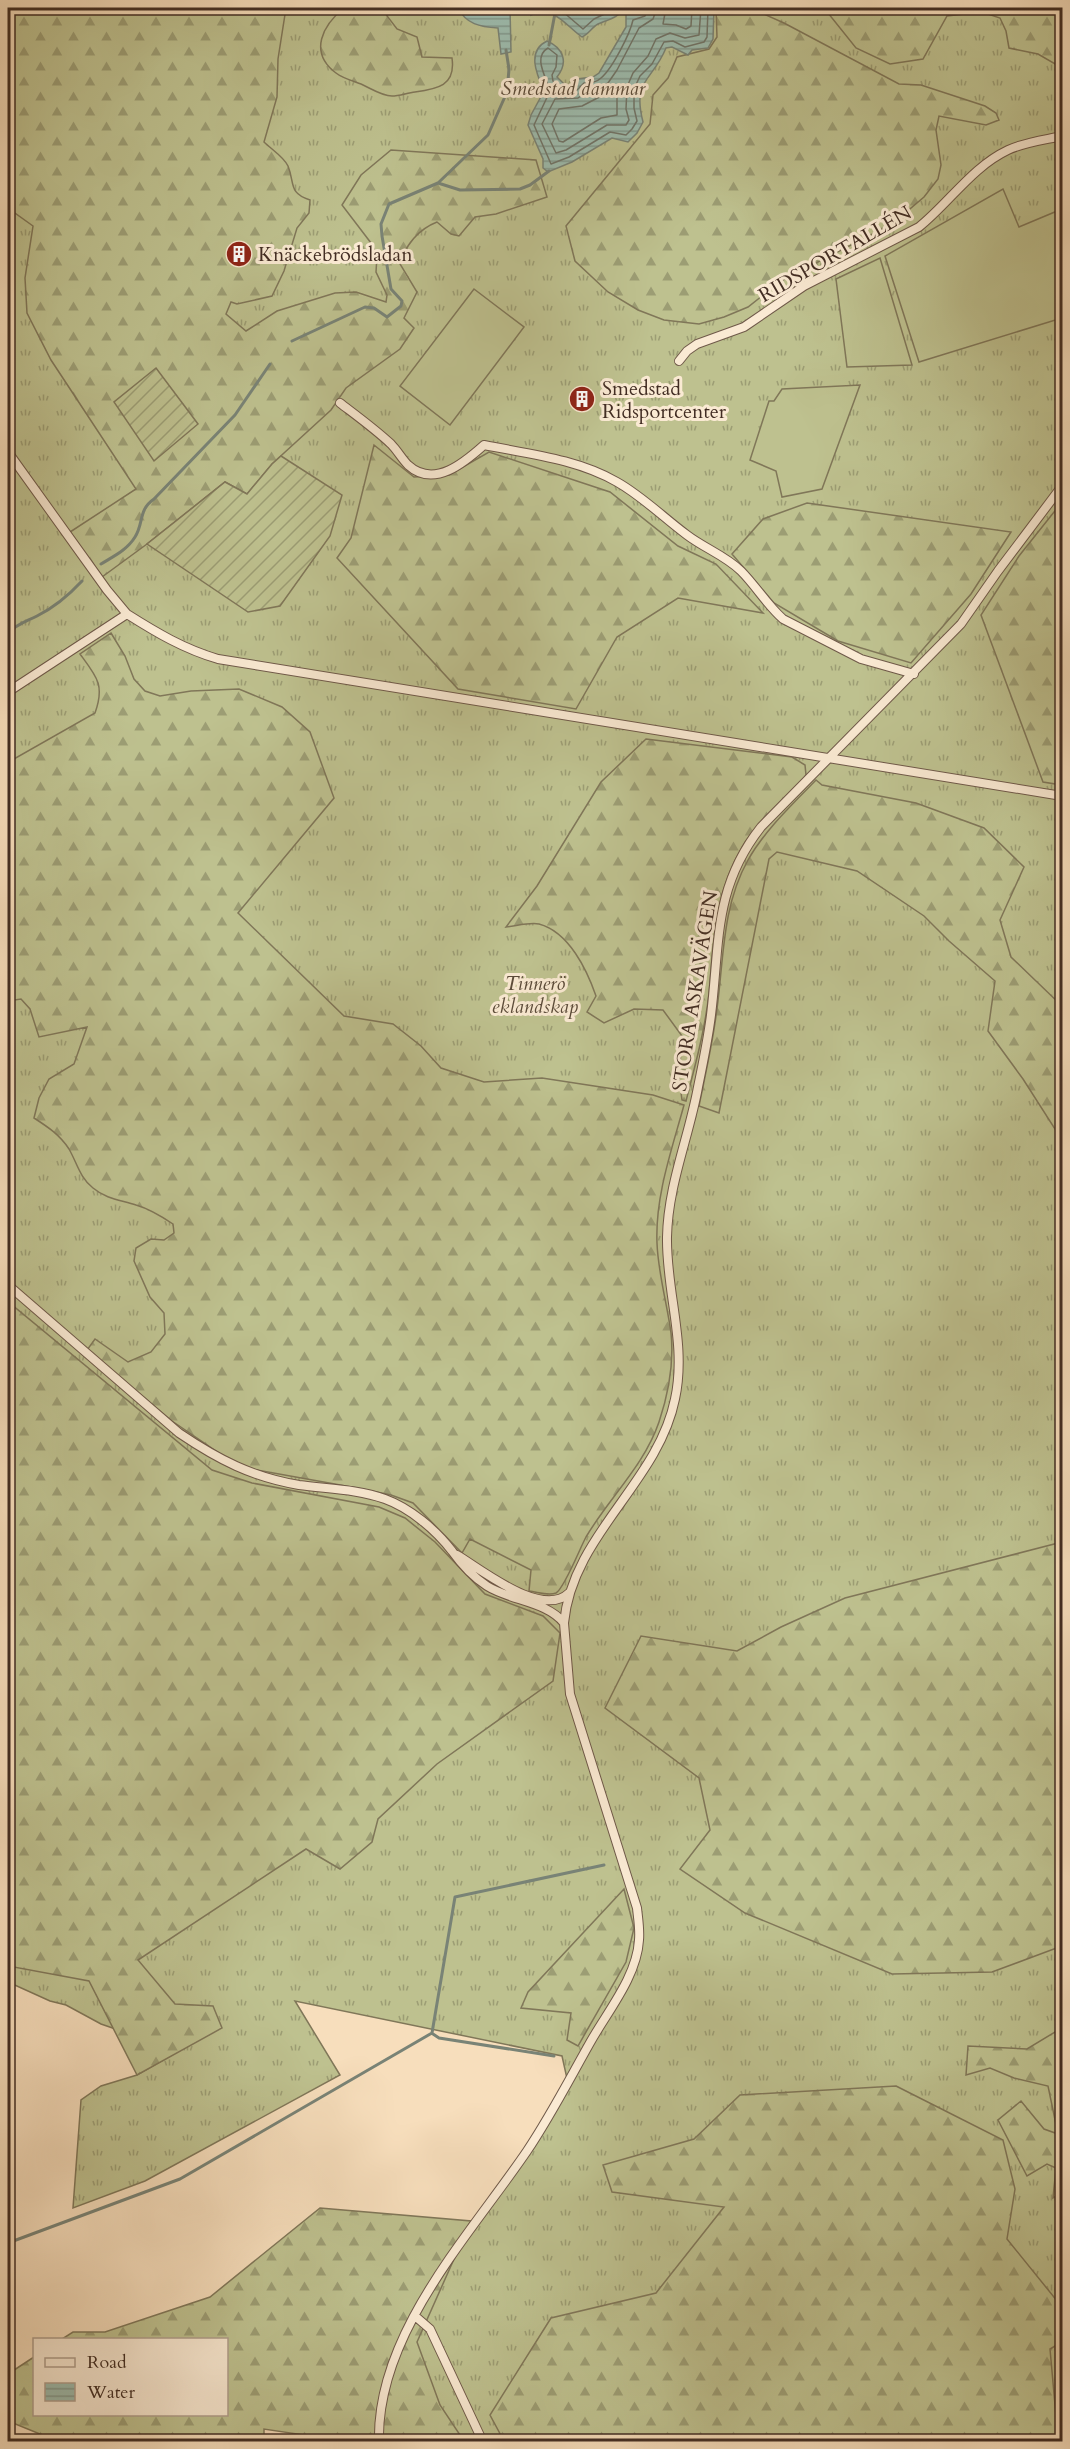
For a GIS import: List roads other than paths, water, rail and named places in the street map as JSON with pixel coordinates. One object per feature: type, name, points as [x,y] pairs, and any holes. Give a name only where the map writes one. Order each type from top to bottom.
[{"type":"street","name":"RIDSPORTALLÉN","points":[[679,361],[697,344],[744,327],[804,286],[918,227],[965,182],[1006,151],[1023,144],[1062,136]]},
{"type":"street","points":[[340,403],[382,436],[417,471],[441,473],[454,469],[484,445],[568,462],[595,471],[619,483],[712,552],[725,558],[740,570],[772,610],[783,619],[861,659],[914,674]]},
{"type":"street","points":[[8,452],[107,590],[127,614],[191,651],[218,659],[1062,796]]},
{"type":"street","name":"STORA ASKAVÄGEN","points":[[379,2442],[381,2407],[394,2359],[415,2316],[439,2277],[528,2149],[617,1995],[636,1954],[639,1941],[637,1908],[570,1694],[564,1623],[570,1592],[591,1544],[657,1447],[673,1410],[678,1388],[680,1348],[667,1258],[667,1220],[673,1186],[700,1078],[711,1016],[719,920],[724,898],[742,855],[752,838],[962,624],[998,571],[1062,486]]},
{"type":"street","points":[[8,692],[127,614]]},
{"type":"street","points":[[8,1285],[179,1433],[207,1452],[239,1469],[270,1479],[360,1492],[385,1499],[417,1517],[453,1552],[468,1571],[486,1585],[509,1597],[550,1611],[564,1623]]},
{"type":"street","points":[[453,1552],[498,1582],[540,1599],[557,1600],[570,1592]]},
{"type":"street","points":[[415,2316],[430,2329],[483,2442]]},
{"type":"water","name":"Smedstad dammar","points":[[458,8],[510,8],[511,52],[501,54],[498,28],[474,24],[465,18]]},
{"type":"water","name":"Smedstad dammar","points":[[531,8],[624,8],[616,16],[596,25],[582,37],[552,14],[539,12],[531,15]]},
{"type":"water","name":"Smedstad dammar","points":[[645,8],[714,8],[713,39],[708,48],[692,50],[688,55],[672,47],[666,48],[642,89],[640,108],[643,122],[628,142],[612,138],[572,162],[548,172],[543,168],[543,159],[528,125],[544,91],[535,64],[537,51],[547,41],[557,47],[563,56],[563,66],[557,77],[567,87],[574,85],[577,79],[593,77],[599,73],[626,27],[626,12],[638,13]]},
{"type":"waterway","points":[[549,45],[556,8]]},
{"type":"waterway","points":[[292,341],[365,307],[374,308],[387,317],[401,306],[402,301],[391,289],[382,236],[381,224],[389,204],[438,183],[488,135],[507,92],[509,69],[506,50]]},
{"type":"waterway","points":[[438,183],[460,190],[520,189],[530,185],[549,171]]},
{"type":"waterway","points":[[101,564],[132,542],[138,532],[143,512],[149,503],[235,415],[270,364]]},
{"type":"waterway","points":[[8,633],[18,625],[56,605],[82,581]]},
{"type":"waterway","points":[[8,2243],[180,2179],[432,2033],[455,1897],[604,1865]]},
{"type":"waterway","points":[[433,2034],[439,2038],[554,2056]]},
{"type":"place","name":"Knäckebrödsladan","points":[[239,254]]},
{"type":"place","name":"Smedstad Ridsportcenter","points":[[582,399]]},
{"type":"park label","name":"Tinnerö eklandskap","points":[[535,994]]}]
